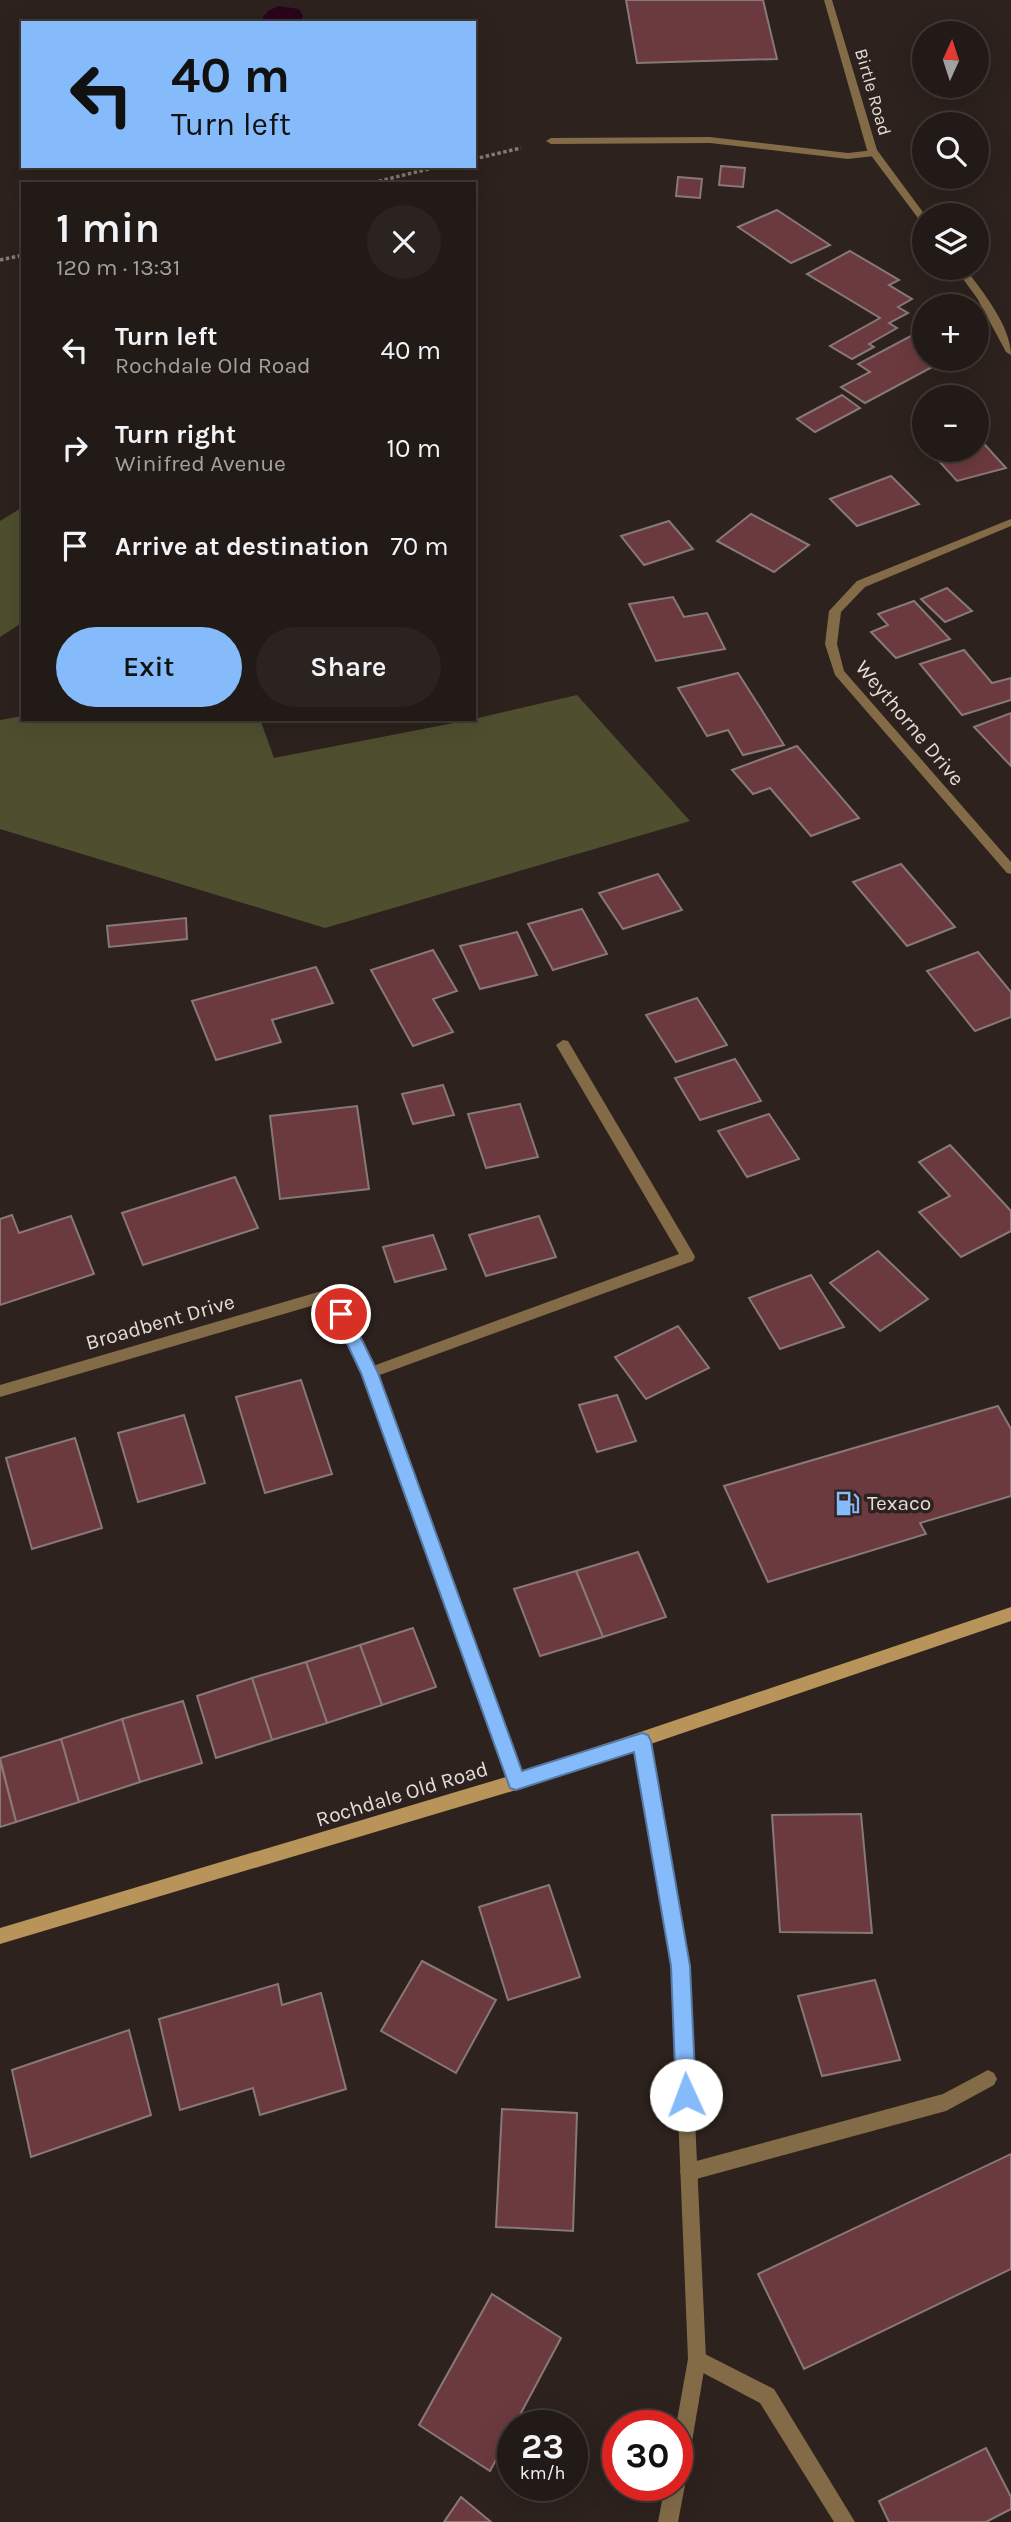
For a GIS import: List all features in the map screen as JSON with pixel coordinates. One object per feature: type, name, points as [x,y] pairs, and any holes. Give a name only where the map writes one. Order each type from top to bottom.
[{"type":"main road","name":"Rochdale Old Road","points":[[0,1936],[516,1782],[1011,1614]]},
{"type":"street","name":"Birtle Road","points":[[828,0],[874,153],[912,203]]},
{"type":"street","points":[[551,141],[710,140],[848,156],[874,153]]},
{"type":"street","points":[[969,280],[982,297],[1011,352]]},
{"type":"street","name":"Weythorne Drive","points":[[1011,522],[861,584],[835,611],[831,644],[839,672],[1011,870]]},
{"type":"street","points":[[516,1782],[369,1373],[688,1257],[563,1045]]},
{"type":"street","name":"Broadbent Drive","points":[[0,1391],[332,1294],[369,1373]]},
{"type":"street","points":[[642,1741],[680,1966],[697,2359],[688,2410]]},
{"type":"street","points":[[689,2172],[946,2102],[988,2078]]},
{"type":"street","points":[[697,2359],[767,2396],[845,2522]]},
{"type":"street","points":[[668,2522],[672,2501]]},
{"type":"path","points":[[476,159],[551,141]]},
{"type":"path","points":[[375,182],[433,168]]},
{"type":"path","points":[[0,260],[21,256]]},
{"type":"shaded area","points":[[278,6],[299,9],[303,16],[300,21],[263,21],[268,11]]},
{"type":"shaded area","points":[[21,508],[21,623],[0,637],[0,521]]},
{"type":"shaded area","points":[[577,695],[690,821],[325,928],[0,829],[0,720],[21,716],[21,721],[261,721],[274,758],[464,721],[476,721],[476,719]]},
{"type":"building","points":[[626,0],[763,0],[777,59],[637,63]]},
{"type":"building","points":[[721,166],[745,168],[743,187],[719,185]]},
{"type":"building","points":[[678,177],[702,179],[700,198],[676,196]]},
{"type":"building","points":[[777,210],[830,245],[791,263],[738,227]]},
{"type":"building","points":[[850,251],[899,280],[889,285],[912,299],[898,307],[908,313],[889,323],[897,328],[869,344],[874,347],[852,359],[830,346],[880,318],[807,274]]},
{"type":"building","points":[[912,335],[912,371],[925,371],[865,403],[841,387],[870,372],[858,364]]},
{"type":"building","points":[[842,395],[860,408],[815,432],[797,419]]},
{"type":"building","points":[[989,449],[1006,468],[957,481],[940,462],[989,462]]},
{"type":"building","points":[[891,476],[919,504],[857,526],[830,499]]},
{"type":"building","points":[[751,514],[809,545],[774,572],[717,541]]},
{"type":"building","points":[[669,521],[693,549],[644,565],[621,536]]},
{"type":"building","points":[[947,588],[972,611],[945,622],[921,599]]},
{"type":"building","points":[[673,597],[684,617],[707,613],[725,649],[656,661],[629,604]]},
{"type":"building","points":[[914,601],[950,639],[896,658],[871,632],[888,625],[878,614]]},
{"type":"building","points":[[964,650],[992,683],[1011,678],[1011,700],[962,715],[920,664]]},
{"type":"building","points":[[738,673],[784,745],[743,755],[728,730],[707,736],[678,688]]},
{"type":"building","points":[[1011,713],[1011,766],[974,727]]},
{"type":"building","points":[[797,746],[859,818],[811,836],[770,788],[753,794],[732,770]]},
{"type":"building","points":[[901,864],[955,927],[907,946],[853,882]]},
{"type":"building","points":[[658,874],[682,910],[623,929],[599,893]]},
{"type":"building","points":[[582,909],[607,954],[553,970],[528,924]]},
{"type":"building","points":[[186,918],[187,939],[109,947],[107,926]]},
{"type":"building","points":[[517,932],[537,975],[480,989],[460,946]]},
{"type":"building","points":[[433,950],[457,991],[433,999],[453,1032],[413,1046],[371,970]]},
{"type":"building","points":[[978,952],[1011,992],[1011,1017],[975,1031],[927,971]]},
{"type":"building","points":[[316,967],[333,1003],[272,1020],[281,1042],[216,1060],[192,1001]]},
{"type":"building","points":[[697,998],[727,1045],[676,1062],[646,1015]]},
{"type":"building","points":[[735,1059],[761,1101],[700,1120],[675,1078]]},
{"type":"building","points":[[443,1085],[454,1115],[413,1124],[402,1094]]},
{"type":"building","points":[[520,1104],[538,1157],[486,1168],[468,1114]]},
{"type":"building","points":[[357,1106],[369,1189],[280,1199],[270,1116]]},
{"type":"building","points":[[769,1114],[799,1159],[747,1177],[718,1131]]},
{"type":"building","points":[[950,1145],[1011,1211],[1011,1231],[961,1257],[919,1212],[950,1196],[919,1162]]},
{"type":"building","points":[[235,1177],[258,1228],[143,1265],[122,1213]]},
{"type":"building","points":[[12,1215],[19,1233],[71,1216],[94,1274],[0,1305],[0,1219]]},
{"type":"building","points":[[539,1216],[556,1257],[486,1276],[469,1235]]},
{"type":"building","points":[[433,1235],[446,1269],[395,1282],[383,1247]]},
{"type":"building","points":[[878,1251],[928,1299],[880,1331],[830,1283]]},
{"type":"building","points":[[811,1275],[844,1327],[780,1349],[749,1298]]},
{"type":"building","points":[[678,1326],[709,1368],[646,1399],[615,1357]]},
{"type":"building","points":[[301,1380],[332,1474],[265,1493],[236,1397]]},
{"type":"building","points":[[617,1395],[636,1441],[597,1452],[579,1405]]},
{"type":"building","points":[[998,1406],[1011,1429],[1011,1496],[920,1523],[926,1534],[768,1582],[724,1486]]},
{"type":"building","points":[[184,1415],[205,1483],[138,1502],[118,1433]]},
{"type":"building","points":[[75,1438],[102,1528],[32,1549],[6,1458]]},
{"type":"building","points":[[638,1552],[666,1617],[603,1637],[576,1571]]},
{"type":"building","points":[[576,1571],[603,1637],[540,1656],[514,1589]]},
{"type":"building","points":[[413,1628],[436,1687],[382,1705],[360,1645]]},
{"type":"building","points":[[360,1645],[382,1705],[327,1723],[306,1662]]},
{"type":"building","points":[[306,1662],[327,1723],[272,1740],[252,1678]]},
{"type":"building","points":[[252,1678],[272,1740],[216,1758],[197,1696]]},
{"type":"building","points":[[183,1701],[202,1763],[140,1782],[122,1719]]},
{"type":"building","points":[[122,1719],[140,1782],[79,1802],[61,1739]]},
{"type":"building","points":[[61,1739],[79,1802],[16,1822],[0,1758]]},
{"type":"building","points":[[0,1760],[16,1822],[0,1827]]},
{"type":"building","points":[[861,1814],[872,1933],[780,1932],[772,1815]]},
{"type":"building","points":[[549,1885],[580,1977],[508,2000],[479,1907]]},
{"type":"building","points":[[422,1961],[496,2000],[456,2073],[381,2031]]},
{"type":"building","points":[[875,1980],[900,2060],[822,2076],[798,1996]]},
{"type":"building","points":[[278,1984],[282,2005],[321,1993],[346,2089],[260,2115],[253,2088],[180,2110],[159,2019]]},
{"type":"building","points":[[129,2030],[151,2115],[31,2157],[12,2070]]},
{"type":"building","points":[[502,2109],[577,2113],[573,2231],[496,2227]]},
{"type":"building","points":[[1011,2154],[1011,2269],[804,2369],[758,2274]]},
{"type":"building","points":[[492,2294],[561,2338],[523,2410],[497,2410],[497,2458],[490,2471],[419,2425]]},
{"type":"building","points":[[986,2448],[1011,2497],[1011,2509],[986,2522],[889,2522],[879,2501]]},
{"type":"building","points":[[461,2497],[491,2522],[444,2522]]},
{"type":"place","name":"Texaco","points":[[847,1503]]},
{"type":"route","points":[[341,1314],[369,1373],[516,1782],[642,1741],[680,1966],[686,2095]]}]
